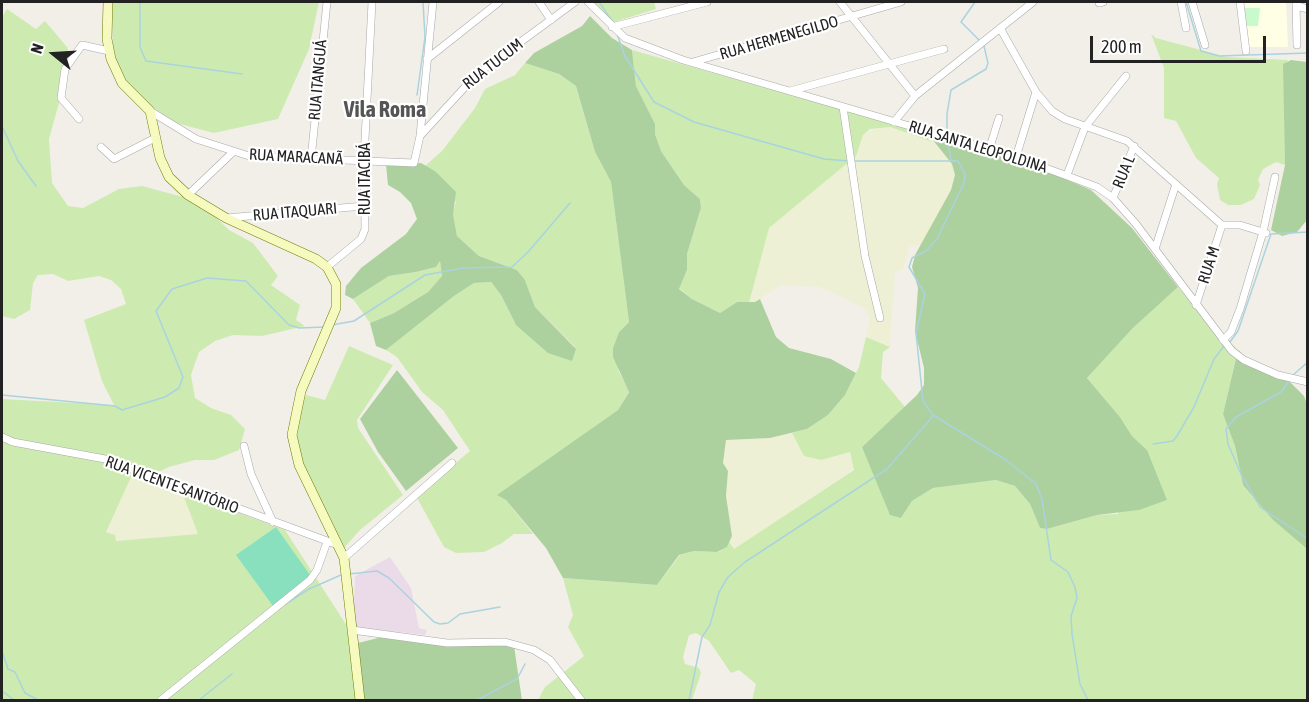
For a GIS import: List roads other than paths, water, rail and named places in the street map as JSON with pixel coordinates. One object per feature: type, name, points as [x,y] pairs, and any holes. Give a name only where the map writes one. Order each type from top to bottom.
[{"type":"street","points":[[108,2],[108,51],[122,83],[150,111],[164,169],[188,195],[226,218],[303,251],[327,267],[336,284],[336,308],[301,391],[292,435],[299,465],[344,558],[360,700]]},
{"type":"street","name":"RUA ITANGUÁ","points":[[311,159],[327,2]]},
{"type":"street","name":"RUA ITACIBÁ","points":[[327,267],[361,239],[365,229],[364,159],[372,2]]},
{"type":"street","points":[[420,136],[433,2]]},
{"type":"street","points":[[427,59],[499,2]]},
{"type":"street","points":[[539,2],[551,20]]},
{"type":"street","name":"RUA TUCUM","points":[[420,136],[477,74],[575,2]]},
{"type":"street","name":"RUA SANTA LEOPOLDINA","points":[[588,2],[612,27],[632,41],[692,63],[1016,157],[1097,187],[1113,198],[1155,249],[1223,340],[1244,360],[1284,378],[1308,381]]},
{"type":"street","points":[[612,27],[707,2]]},
{"type":"street","points":[[840,2],[915,96]]},
{"type":"street","name":"RUA HERMENEGILDO","points":[[692,63],[901,2]]},
{"type":"street","points":[[894,122],[915,96],[1033,2]]},
{"type":"street","points":[[1240,2],[1246,51]]},
{"type":"street","points":[[1296,2],[1300,7],[1308,9]]},
{"type":"street","points":[[1296,2],[1297,45]]},
{"type":"street","points":[[1186,28],[1189,3]]},
{"type":"street","points":[[1189,3],[1204,45]]},
{"type":"street","points":[[1000,28],[1036,92],[1057,115],[1085,127],[1124,138],[1222,225],[1240,225],[1265,233]]},
{"type":"street","points":[[79,119],[61,98],[66,69],[82,45],[108,51]]},
{"type":"street","points":[[789,91],[889,62],[944,49]]},
{"type":"street","points":[[1067,175],[1085,127],[1126,76]]},
{"type":"street","points":[[1016,157],[1036,92]]},
{"type":"street","points":[[843,107],[865,256],[880,318]]},
{"type":"street","name":"RUA MARACANÃ","points":[[150,111],[183,133],[249,156],[416,162],[420,136]]},
{"type":"street","points":[[988,150],[999,118]]},
{"type":"street","points":[[101,147],[114,159],[155,138]]},
{"type":"street","name":"RUA L","points":[[1113,198],[1134,146]]},
{"type":"street","points":[[188,195],[233,152]]},
{"type":"street","points":[[1223,340],[1231,332],[1265,233],[1275,177]]},
{"type":"street","points":[[1155,249],[1176,184]]},
{"type":"street","name":"RUA ITAQUARI","points":[[226,218],[364,206]]},
{"type":"street","name":"RUA M","points":[[1196,304],[1222,225]]},
{"type":"street","name":"RUA VICENTE SANTÓRIO","points":[[2,437],[105,459],[338,545]]},
{"type":"street","points":[[244,446],[250,474],[273,522]]},
{"type":"street","points":[[344,558],[452,463]]},
{"type":"street","points":[[161,700],[310,580],[317,570],[327,542]]},
{"type":"street","points":[[352,630],[447,643],[505,642],[534,650],[550,660],[581,700]]},
{"type":"waterway","points":[[140,2],[140,47],[146,61],[242,74]]},
{"type":"waterway","points":[[417,95],[425,37],[423,2]]},
{"type":"waterway","points":[[599,2],[612,21]]},
{"type":"waterway","points":[[975,2],[961,22],[979,40]]},
{"type":"waterway","points":[[1186,2],[1201,51],[1219,56],[1308,53]]},
{"type":"waterway","points":[[617,34],[625,56],[654,102],[694,122],[824,159],[849,161]]},
{"type":"waterway","points":[[947,134],[947,114],[951,90],[986,69],[988,63],[984,46]]},
{"type":"waterway","points":[[2,126],[18,161],[36,186]]},
{"type":"waterway","points":[[948,141],[951,160]]},
{"type":"waterway","points":[[853,161],[958,161],[965,174],[964,183],[937,239],[926,251],[912,258],[909,267],[925,294],[916,333],[923,401],[933,415],[1006,460],[1036,484],[1042,499],[1051,560],[1068,572],[1075,587],[1077,598],[1071,616],[1072,634],[1080,684],[1088,700]]},
{"type":"waterway","points":[[332,325],[354,321],[425,275],[463,268],[512,267],[570,203]]},
{"type":"waterway","points":[[1230,342],[1238,331],[1271,234],[1308,232]]},
{"type":"waterway","points":[[2,395],[115,406],[122,410],[165,397],[179,388],[183,377],[156,311],[172,289],[207,278],[246,281],[289,325],[299,328],[324,327]]},
{"type":"waterway","points":[[1153,444],[1173,441],[1177,436],[1194,407],[1214,359],[1224,346]]},
{"type":"waterway","points":[[1293,375],[1308,362]]},
{"type":"waterway","points":[[1289,381],[1281,392],[1236,417],[1226,429],[1228,444],[1241,474],[1260,507],[1308,539]]},
{"type":"waterway","points":[[689,700],[702,637],[710,625],[719,592],[728,577],[745,562],[887,469],[933,416]]},
{"type":"waterway","points":[[349,574],[377,571],[389,578],[434,622],[440,624],[448,623],[460,614],[500,607]]},
{"type":"waterway","points":[[284,605],[309,589],[341,575]]},
{"type":"waterway","points":[[2,651],[8,669],[15,672],[25,693],[38,700]]},
{"type":"waterway","points":[[477,700],[517,679],[525,664]]},
{"type":"waterway","points":[[199,700],[232,674]]},
{"type":"waterway","points":[[2,691],[14,700]]},
{"type":"district","name":"Vila Roma","points":[[385,110]]}]
